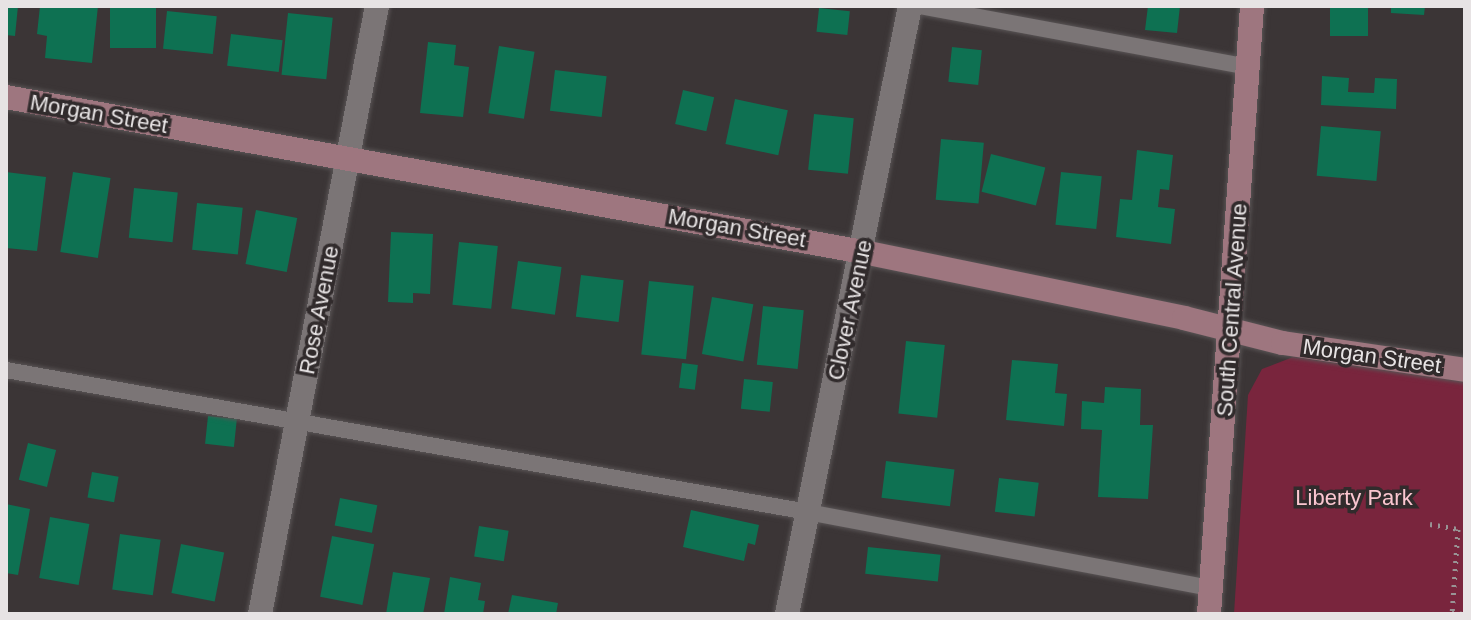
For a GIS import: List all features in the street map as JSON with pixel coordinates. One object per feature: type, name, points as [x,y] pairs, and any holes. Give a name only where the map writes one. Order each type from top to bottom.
[{"type":"main road","name":"South Central Avenue","points":[[1209,614],[1232,331],[1252,6]]},
{"type":"main road","name":"Morgan Street","points":[[6,97],[863,252],[1283,343],[1465,370]]},
{"type":"street","name":"Rose Avenue","points":[[260,614],[377,6]]},
{"type":"street","name":"Clover Avenue","points":[[787,614],[863,252],[910,6]]},
{"type":"lane","points":[[920,6],[1248,67]]},
{"type":"lane","points":[[6,370],[808,512],[1211,588]]},
{"type":"path","points":[[1430,524],[1458,529],[1452,614],[1465,614]]},
{"type":"green space","name":"Liberty Park","points":[[1293,357],[1465,382],[1465,614],[1234,614],[1248,395],[1262,369]]},
{"type":"building","points":[[6,6],[18,6],[15,36],[6,35]]},
{"type":"building","points":[[40,6],[98,6],[92,63],[45,58],[47,36],[37,34]]},
{"type":"building","points":[[110,6],[156,6],[156,48],[110,48]]},
{"type":"building","points":[[1148,6],[1180,6],[1177,33],[1145,30]]},
{"type":"building","points":[[1330,6],[1368,6],[1368,36],[1330,36]]},
{"type":"building","points":[[1391,6],[1425,6],[1424,15],[1391,13]]},
{"type":"building","points":[[819,8],[850,11],[847,35],[816,32]]},
{"type":"building","points":[[167,11],[217,16],[213,54],[163,49]]},
{"type":"building","points":[[288,13],[333,18],[326,79],[282,75]]},
{"type":"building","points":[[231,34],[283,40],[279,72],[227,66]]},
{"type":"building","points":[[428,42],[456,45],[454,65],[469,67],[463,117],[420,113]]},
{"type":"building","points":[[499,46],[535,52],[524,119],[488,113]]},
{"type":"building","points":[[952,47],[982,50],[978,85],[948,82]]},
{"type":"building","points":[[555,70],[607,76],[602,117],[550,111]]},
{"type":"building","points":[[1322,76],[1349,78],[1348,92],[1374,93],[1375,78],[1397,79],[1396,109],[1321,105]]},
{"type":"building","points":[[683,90],[714,97],[706,131],[675,124]]},
{"type":"building","points":[[735,99],[788,110],[778,155],[725,144]]},
{"type":"building","points":[[814,114],[854,118],[848,174],[808,170]]},
{"type":"building","points":[[1321,126],[1381,131],[1376,181],[1317,176]]},
{"type":"building","points":[[941,139],[984,143],[979,204],[936,200]]},
{"type":"building","points":[[1137,150],[1173,155],[1169,190],[1160,189],[1158,207],[1175,209],[1171,244],[1116,237],[1120,199],[1132,200]]},
{"type":"building","points":[[991,154],[1045,168],[1036,205],[982,192]]},
{"type":"building","points":[[6,172],[46,177],[37,251],[6,248]]},
{"type":"building","points":[[73,172],[111,178],[98,258],[60,252]]},
{"type":"building","points":[[1061,172],[1102,176],[1096,229],[1055,225]]},
{"type":"building","points":[[134,188],[178,193],[173,242],[129,238]]},
{"type":"building","points":[[197,203],[243,208],[238,255],[192,250]]},
{"type":"building","points":[[256,210],[297,218],[287,272],[246,264]]},
{"type":"building","points":[[391,232],[433,234],[430,294],[413,293],[413,303],[388,302]]},
{"type":"building","points":[[459,242],[498,246],[491,309],[452,305]]},
{"type":"building","points":[[518,261],[562,267],[555,315],[511,309]]},
{"type":"building","points":[[581,275],[624,280],[619,322],[576,317]]},
{"type":"building","points":[[649,281],[694,286],[686,359],[641,355]]},
{"type":"building","points":[[712,297],[753,304],[743,361],[702,354]]},
{"type":"building","points":[[763,306],[804,310],[798,369],[757,365]]},
{"type":"building","points":[[906,341],[945,345],[937,418],[898,414]]},
{"type":"building","points":[[1012,360],[1058,364],[1055,393],[1067,394],[1064,426],[1006,420]]},
{"type":"building","points":[[682,363],[698,365],[695,390],[679,388]]},
{"type":"building","points":[[744,379],[773,382],[770,412],[741,409]]},
{"type":"building","points":[[1105,387],[1141,389],[1140,425],[1153,425],[1148,499],[1098,497],[1102,430],[1081,429],[1082,401],[1104,403]]},
{"type":"building","points":[[208,416],[237,419],[234,447],[205,444]]},
{"type":"building","points":[[28,443],[56,450],[47,487],[19,480]]},
{"type":"building","points":[[886,461],[954,469],[950,506],[881,498]]},
{"type":"building","points":[[92,472],[119,477],[114,502],[87,498]]},
{"type":"building","points":[[999,478],[1039,483],[1035,517],[995,512]]},
{"type":"building","points":[[340,498],[377,505],[372,533],[335,525]]},
{"type":"building","points":[[6,504],[30,509],[18,575],[6,573]]},
{"type":"building","points":[[691,510],[759,525],[755,545],[748,543],[744,561],[683,547]]},
{"type":"building","points":[[50,517],[89,524],[79,585],[39,578]]},
{"type":"building","points":[[479,526],[509,531],[504,561],[474,557]]},
{"type":"building","points":[[120,534],[161,540],[153,595],[112,589]]},
{"type":"building","points":[[332,536],[374,544],[362,605],[320,597]]},
{"type":"building","points":[[181,544],[224,552],[215,601],[171,593]]},
{"type":"building","points":[[868,547],[941,555],[938,581],[865,574]]},
{"type":"building","points":[[393,572],[430,578],[423,614],[386,614]]},
{"type":"building","points":[[450,577],[481,583],[478,600],[485,601],[483,614],[444,614]]},
{"type":"building","points":[[512,595],[558,603],[556,614],[508,614]]}]
